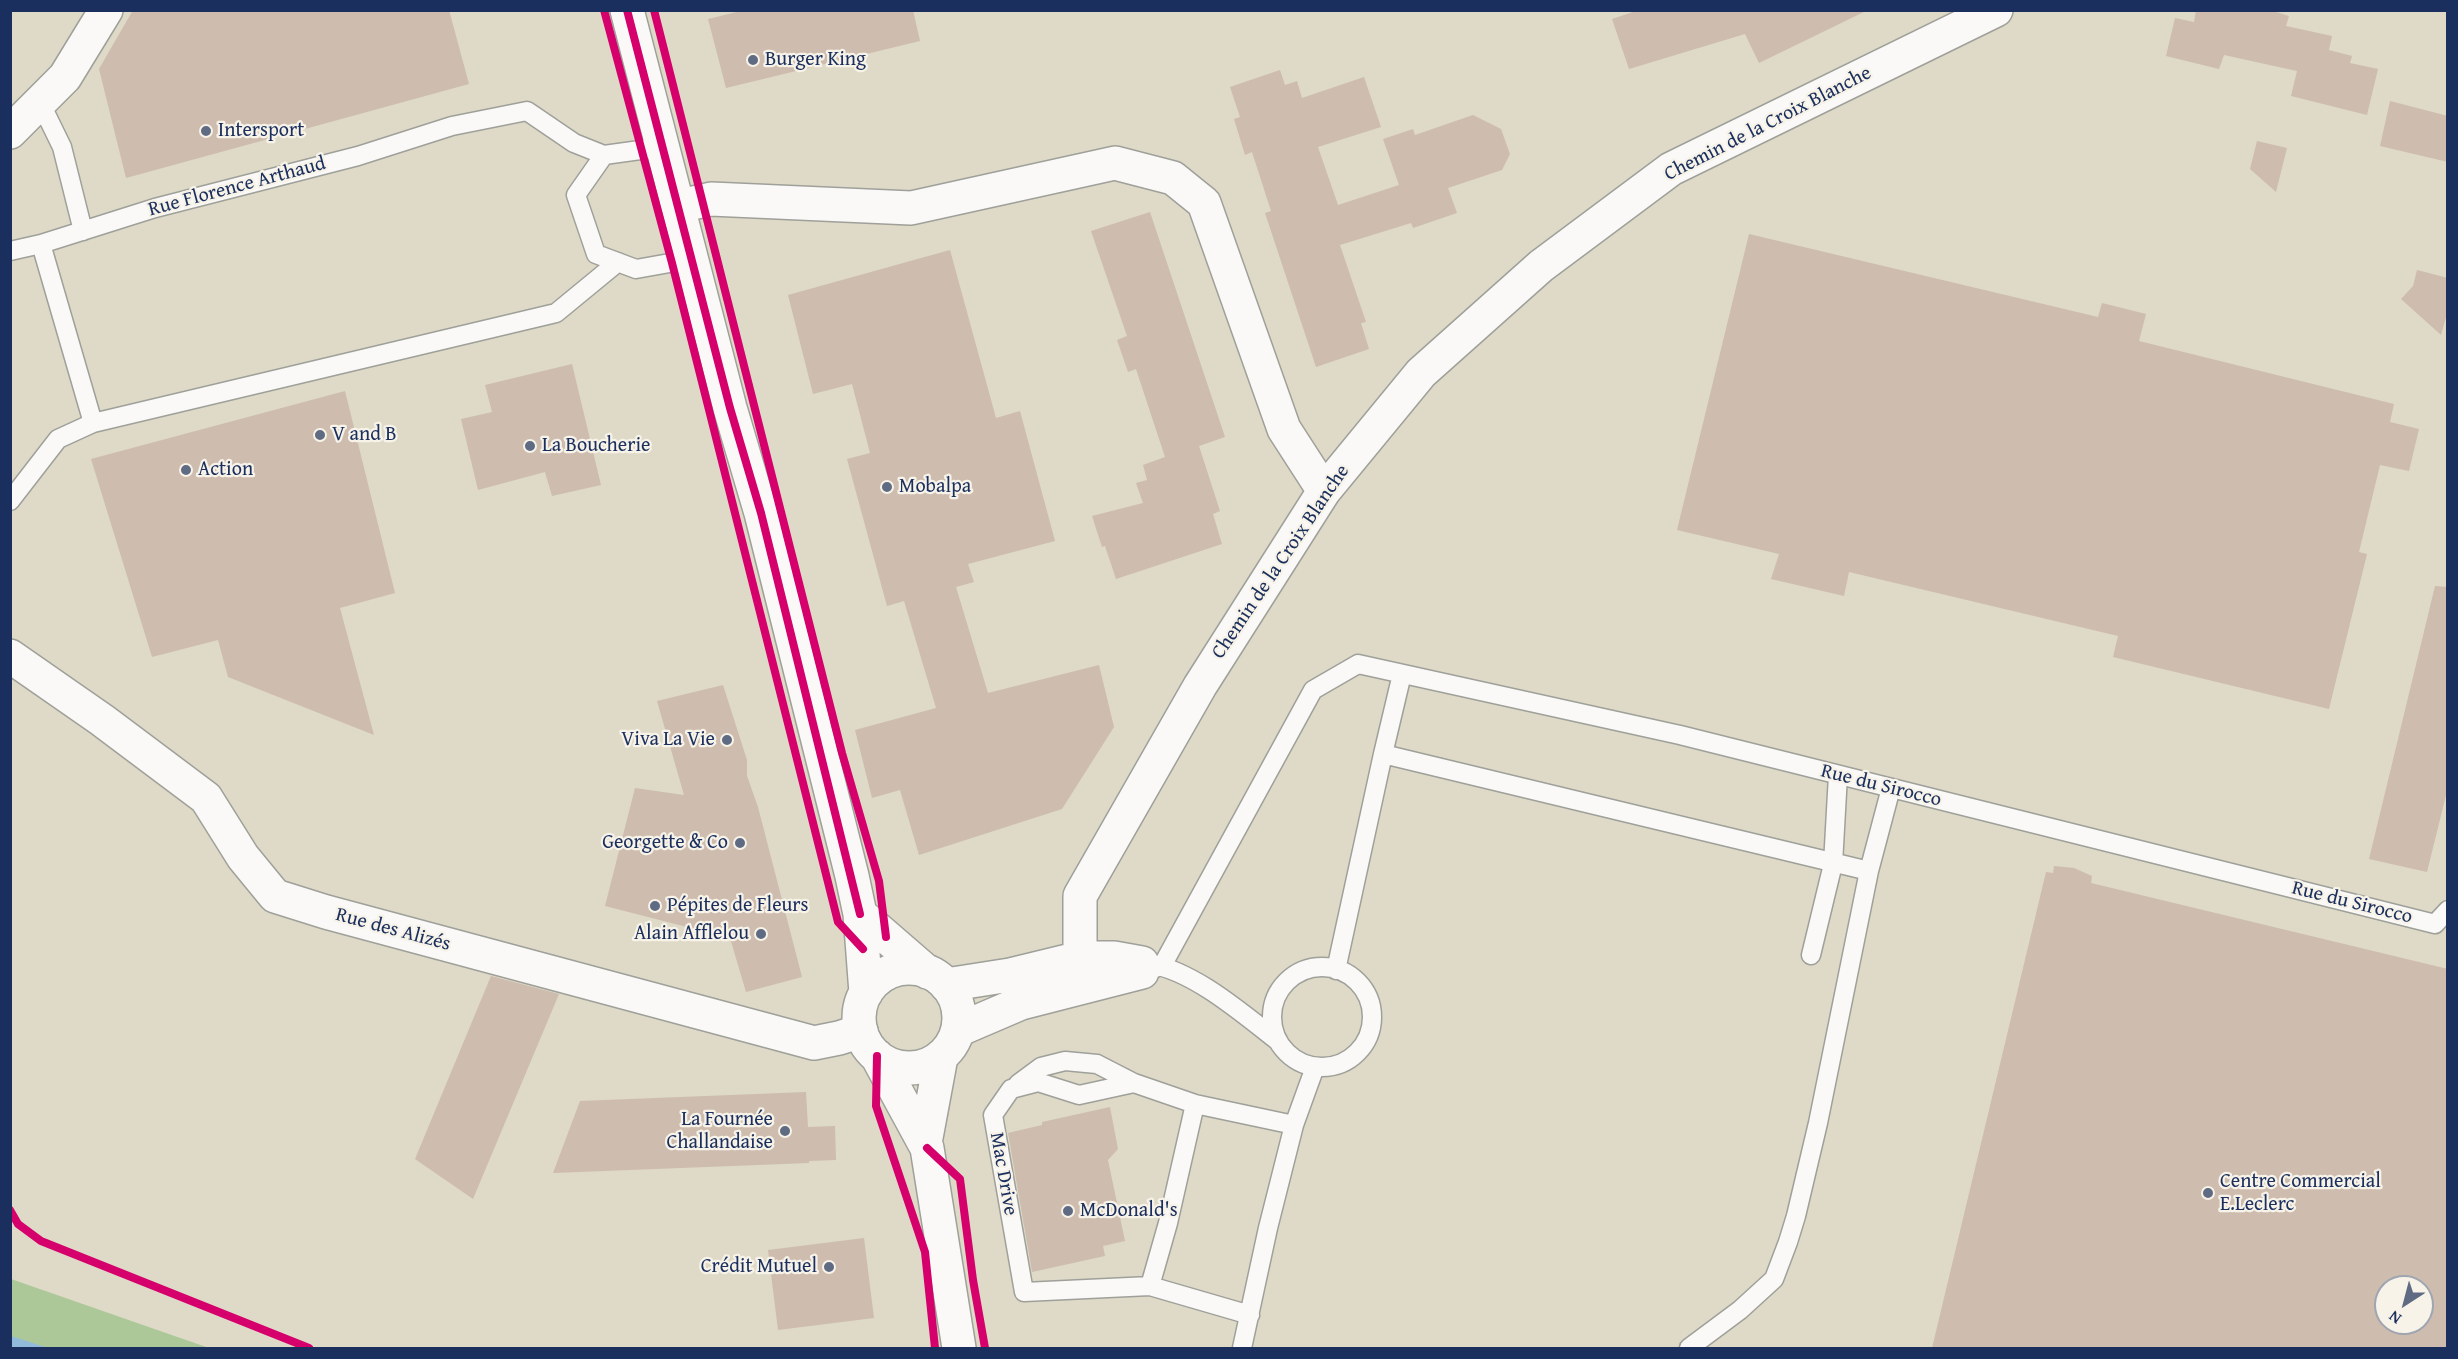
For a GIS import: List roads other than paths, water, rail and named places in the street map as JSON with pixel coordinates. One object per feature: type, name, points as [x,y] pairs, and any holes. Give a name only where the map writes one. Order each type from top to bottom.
[{"type":"street","points":[[10,132],[65,77],[106,10]]},
{"type":"street","points":[[627,10],[730,408],[761,513],[860,914],[866,993]]},
{"type":"street","name":"Chemin de la Croix Blanche","points":[[1080,958],[1080,896],[1200,686],[1324,491],[1421,373],[1541,266],[1671,169],[1996,10]]},
{"type":"street","points":[[679,206],[711,199],[910,208],[1115,163],[1173,178],[1204,203],[1284,429],[1324,491]]},
{"type":"street","name":"Rue des Alizés","points":[[10,656],[102,720],[206,798],[243,857],[275,896],[337,915],[814,1043],[839,1038],[869,1043]]},
{"type":"street","points":[[860,914],[937,978],[957,1006],[959,1018],[950,1043],[926,1143]]},
{"type":"street","points":[[958,1348],[926,1143],[869,1043],[860,1011],[866,993],[873,983],[892,971],[904,969],[937,978],[1010,975],[1080,958],[1114,958],[1148,967]]},
{"type":"street","points":[[869,1043],[886,1062],[909,1068],[920,1067],[950,1043],[1021,1003],[1148,967]]},
{"type":"lane","points":[[40,102],[62,147],[83,231]]},
{"type":"lane","name":"Rue Florence Arthaud","points":[[11,250],[41,244],[155,208],[358,156],[452,126],[528,111],[574,143],[604,156]]},
{"type":"lane","points":[[663,147],[604,156],[576,195],[596,254],[636,269],[692,259]]},
{"type":"lane","points":[[41,244],[93,423]]},
{"type":"lane","points":[[10,501],[58,439],[93,423],[556,313],[618,262]]},
{"type":"lane","name":"Rue du Sirocco","points":[[1148,967],[1312,690],[1358,664],[1680,735],[2435,924],[2448,910]]},
{"type":"lane","points":[[1336,970],[1402,674]]},
{"type":"lane","points":[[1383,754],[1869,872]]},
{"type":"lane","points":[[1811,955],[1833,864],[1838,775]]},
{"type":"lane","points":[[1689,1348],[1740,1310],[1774,1279],[1788,1242],[1822,1101],[1869,872],[1891,788]]},
{"type":"lane","points":[[1148,967],[1211,990],[1278,1041],[1301,1063],[1316,1067],[1332,1066],[1348,1061],[1361,1050],[1369,1036],[1371,1012],[1363,988],[1351,976],[1319,967],[1303,972],[1288,981],[1278,994],[1272,1011],[1273,1026],[1278,1041]]},
{"type":"lane","points":[[1011,1089],[1041,1067],[1065,1061],[1097,1064],[1134,1083],[1196,1104],[1294,1125]]},
{"type":"lane","points":[[1242,1348],[1268,1228],[1294,1125],[1316,1067]]},
{"type":"lane","points":[[1011,1089],[1038,1082],[1078,1095],[1134,1083]]},
{"type":"lane","name":"Mac Drive","points":[[1011,1089],[993,1115],[1024,1292],[1150,1286]]},
{"type":"lane","points":[[1196,1104],[1168,1223],[1150,1286],[1250,1315]]},
{"type":"water","points":[[11,1336],[48,1348],[11,1348]]},
{"type":"place","name":"Burger King","points":[[753,60]]},
{"type":"place","name":"Intersport","points":[[206,131]]},
{"type":"place","name":"V and B","points":[[320,435]]},
{"type":"place","name":"La Boucherie","points":[[530,446]]},
{"type":"place","name":"Action","points":[[186,470]]},
{"type":"place","name":"Mobalpa","points":[[887,487]]},
{"type":"place","name":"Viva La Vie","points":[[727,740]]},
{"type":"place","name":"Georgette & Co","points":[[740,843]]},
{"type":"place","name":"Pépites de Fleurs","points":[[655,906]]},
{"type":"place","name":"Alain Afflelou","points":[[761,934]]},
{"type":"place","name":"La Fournée Challandaise","points":[[785,1131]]},
{"type":"place","name":"Centre Commercial E.Leclerc","points":[[2208,1193]]},
{"type":"place","name":"McDonald's","points":[[1068,1211]]},
{"type":"place","name":"Crédit Mutuel","points":[[829,1267]]}]
